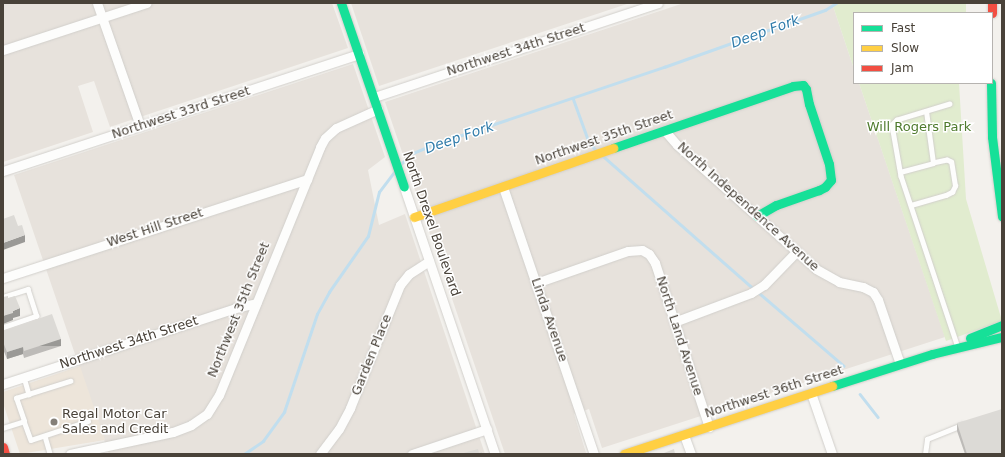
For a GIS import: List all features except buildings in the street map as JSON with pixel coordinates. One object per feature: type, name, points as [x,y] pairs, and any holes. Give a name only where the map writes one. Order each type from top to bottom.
[{"type":"main road","name":"North Drexel Boulevard","points":[[342,3],[404,187]]},
{"type":"main road","points":[[991,84],[992,137],[1002,216]]},
{"type":"main road","name":"Northwest 35th Street","points":[[414,217],[793,86],[803,85],[806,89],[809,104],[829,164],[831,180],[825,187],[819,190],[776,205],[757,216]]},
{"type":"main road","name":"Northwest 36th Street","points":[[932,354],[1002,326]]},
{"type":"main road","name":"Northwest 36th Street","points":[[624,454],[932,354],[1002,337]]},
{"type":"main road","points":[[3,447],[5,454]]},
{"type":"street","points":[[96,3],[140,126]]},
{"type":"street","points":[[3,50],[147,3]]},
{"type":"street","name":"Northwest 34th Street","points":[[374,96],[658,3]]},
{"type":"street","name":"Northwest 33rd Street","points":[[3,171],[359,54]]},
{"type":"street","name":"Northwest 35th Street","points":[[70,454],[184,429],[198,421],[212,408],[320,146],[330,133],[347,122],[378,109]]},
{"type":"street","name":"North Independence Avenue","points":[[665,131],[677,145],[826,276],[838,282],[863,287],[873,292],[878,300],[900,364]]},
{"type":"street","name":"West Hill Street","points":[[3,278],[306,179]]},
{"type":"street","name":"North Drexel Boulevard","points":[[404,187],[495,454]]},
{"type":"street","name":"Linda Avenue","points":[[503,187],[594,454]]},
{"type":"street","name":"North Land Avenue","points":[[536,282],[628,251],[642,250],[652,257],[709,427]]},
{"type":"street","points":[[674,322],[751,293],[763,286],[797,251]]},
{"type":"street","name":"Garden Place","points":[[320,454],[339,429],[350,408],[400,285],[409,274],[429,261]]},
{"type":"street","name":"Northwest 34th Street","points":[[3,383],[235,308],[256,303]]},
{"type":"street","points":[[811,394],[832,454]]},
{"type":"street","points":[[412,454],[487,429]]},
{"type":"street","points":[[684,435],[691,454]]},
{"type":"lane","points":[[950,104],[897,120],[892,125],[900,172],[957,344]]},
{"type":"lane","points":[[926,112],[933,163]]},
{"type":"lane","points":[[900,172],[947,160],[950,162],[955,186],[952,192],[911,205]]},
{"type":"lane","points":[[3,297],[28,289],[37,316],[3,328]]},
{"type":"lane","points":[[24,377],[29,394]]},
{"type":"lane","points":[[70,381],[16,398],[31,440],[88,421]]},
{"type":"lane","points":[[3,428],[24,421]]},
{"type":"lane","points":[[925,454],[927,439],[965,424]]},
{"type":"lane","points":[[45,436],[50,454]]},
{"type":"shaded area","points":[[3,3],[332,3],[348,48],[110,127],[94,81],[78,86],[93,132],[3,162]]},
{"type":"shaded area","points":[[351,3],[630,3],[379,86]]},
{"type":"shaded area","points":[[684,3],[832,3],[853,66],[853,84],[859,84],[945,337],[602,448],[589,409],[574,414],[586,453],[505,454],[385,102]]},
{"type":"shaded area","points":[[353,64],[385,157],[368,170],[379,225],[405,214],[485,454],[109,454],[14,175]]},
{"type":"shaded area","name":"Regal Motor Car Sales and Credit","points":[[80,366],[105,440],[20,454],[3,403],[3,392]]},
{"type":"green space","points":[[832,3],[966,3],[966,12],[853,12],[853,66]]},
{"type":"green space","name":"Will Rogers Park","points":[[859,84],[959,84],[966,199],[1002,321],[946,341]]},
{"type":"waterway","name":"Deep Fork","points":[[400,165],[411,154],[435,144],[664,67],[825,10],[836,3]]},
{"type":"waterway","points":[[573,98],[589,142],[596,150]]},
{"type":"waterway","points":[[603,156],[754,289]]},
{"type":"waterway","name":"Deep Fork","points":[[244,454],[263,441],[284,412],[317,314],[329,292],[368,236],[379,192],[394,172]]},
{"type":"waterway","points":[[758,292],[844,366]]},
{"type":"waterway","points":[[860,394],[878,417]]},
{"type":"traffic: fast","points":[[341,3],[404,187]]},
{"type":"traffic: fast","points":[[991,84],[992,137],[1002,216]]},
{"type":"traffic: fast","points":[[613,148],[793,86],[803,85],[806,89],[809,104],[829,164],[831,180],[825,187],[819,190],[776,205],[757,216]]},
{"type":"traffic: fast","points":[[970,338],[1002,325]]},
{"type":"traffic: fast","points":[[832,386],[932,354],[1002,337]]},
{"type":"traffic: slow","points":[[414,217],[613,148]]},
{"type":"traffic: slow","points":[[624,454],[832,386]]},
{"type":"traffic: jam","points":[[992,3],[992,12]]},
{"type":"traffic: jam","points":[[3,447],[5,454]]},
{"type":"place","name":"Regal Motor Car Sales and Credit","points":[[54,422]]}]
